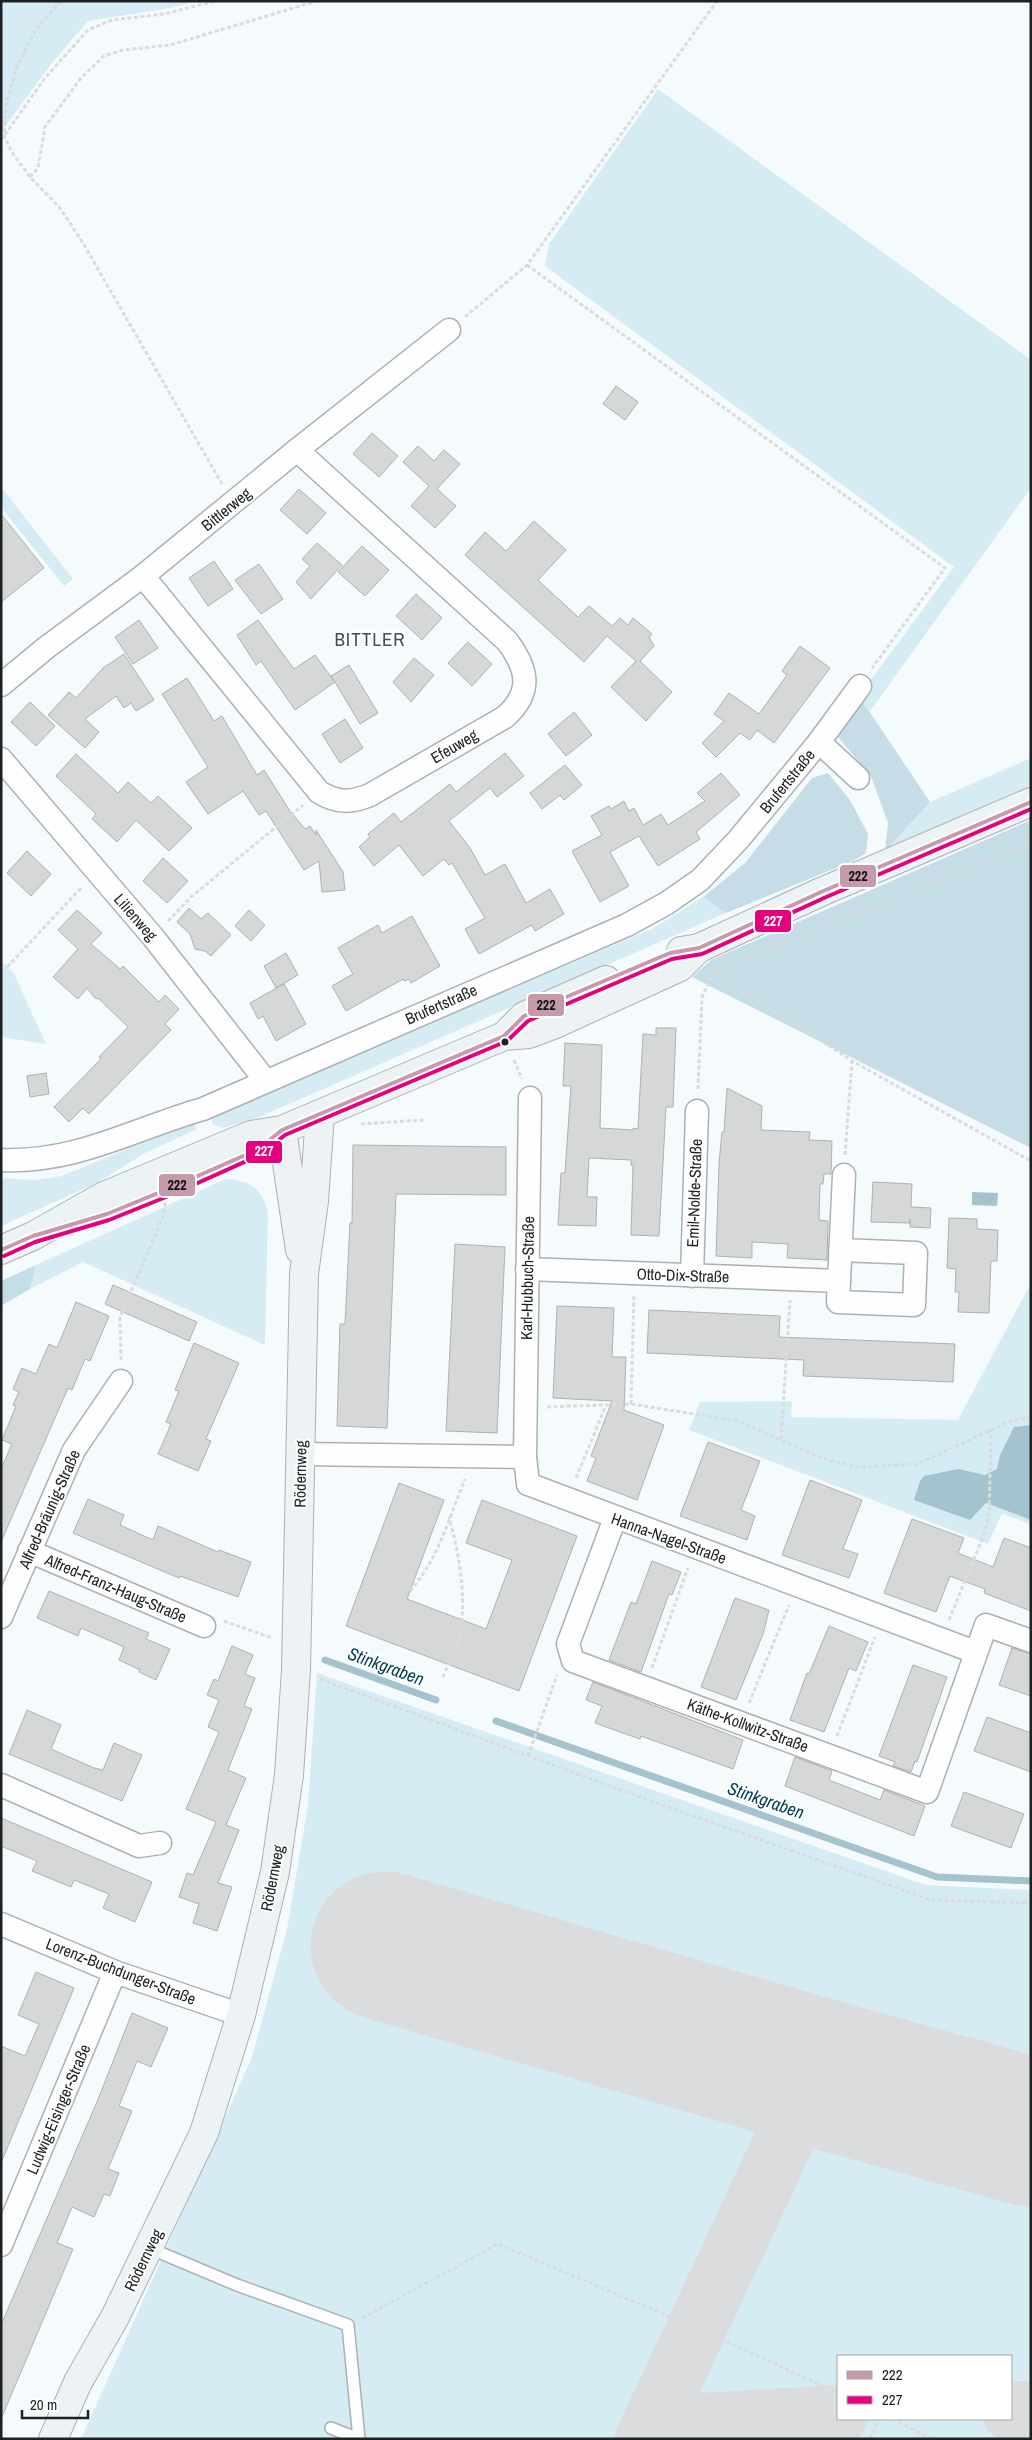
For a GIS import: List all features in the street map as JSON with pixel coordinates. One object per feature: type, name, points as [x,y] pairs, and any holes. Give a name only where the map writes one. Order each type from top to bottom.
[{"type":"street","name":"Bittlerweg","points":[[1,685],[47,647],[143,576],[234,504],[297,450],[449,330]]},
{"type":"street","name":"Efeuweg","points":[[143,576],[319,792],[332,800],[357,800],[370,795],[505,716],[517,706],[523,693],[525,676],[520,658],[507,641],[297,450]]},
{"type":"street","name":"Brufertstraße","points":[[1,1160],[41,1159],[70,1154],[101,1145],[203,1108],[627,925],[667,904],[700,880],[738,840],[818,742],[860,686]]},
{"type":"street","name":"Brufertstraße","points":[[818,742],[858,778]]},
{"type":"street","name":"Lilienweg","points":[[1,759],[153,937],[265,1080]]},
{"type":"street","points":[[1,1250],[33,1236],[104,1196],[251,1135],[282,1130],[504,1036],[529,1034],[553,1025],[680,967],[699,948],[821,892],[1031,802]]},
{"type":"street","name":"Karl-Hubbuch-Straße","points":[[525,1457],[530,1098]]},
{"type":"street","name":"Emil-Nolde-Straße","points":[[692,1276],[697,1111]]},
{"type":"street","name":"Rödernweg","points":[[53,2439],[78,2382],[115,2317],[204,2133],[241,2015],[275,1872],[289,1774],[296,1658],[304,1274],[314,1201],[320,1114]]},
{"type":"street","points":[[33,1236],[107,1214],[168,1189],[257,1150],[282,1130]]},
{"type":"street","name":"Rödernweg","points":[[282,1130],[292,1206],[304,1274]]},
{"type":"street","points":[[840,1250],[916,1253],[914,1305],[838,1302],[840,1250],[844,1175]]},
{"type":"street","name":"Otto-Dix-Straße","points":[[527,1269],[839,1281]]},
{"type":"street","name":"Alfred-Bräunig-Straße","points":[[1,1617],[74,1450],[122,1381]]},
{"type":"street","points":[[300,1454],[525,1457]]},
{"type":"street","name":"Hanna-Nagel-Straße","points":[[525,1457],[528,1484],[975,1652]]},
{"type":"street","points":[[568,1644],[615,1518]]},
{"type":"street","name":"Alfred-Franz-Haug-Straße","points":[[29,1551],[204,1626]]},
{"type":"street","points":[[975,1652],[986,1625],[1031,1640]]},
{"type":"street","name":"Käthe-Kollwitz-Straße","points":[[568,1644],[573,1661],[927,1792],[975,1652]]},
{"type":"street","points":[[1,1785],[139,1846],[160,1844]]},
{"type":"street","name":"Lorenz-Buchdunger-Straße","points":[[1,1924],[115,1972],[241,2015]]},
{"type":"street","name":"Ludwig-Eisinger-Straße","points":[[1,2245],[115,1972]]},
{"type":"lane","points":[[149,2248],[237,2285],[348,2325],[359,2439],[331,2428]]},
{"type":"path","points":[[61,1],[55,5],[36,28],[16,69],[6,105],[3,138],[30,177],[60,208],[83,243],[234,504]]},
{"type":"path","points":[[3,138],[45,78],[88,30],[112,20],[164,14],[215,1]]},
{"type":"path","points":[[30,177],[38,168],[45,127],[81,78],[104,56],[123,50],[170,45],[317,1]]},
{"type":"path","points":[[449,330],[527,265],[716,1]]},
{"type":"path","points":[[527,265],[944,568],[860,686]]},
{"type":"path","points":[[153,937],[191,897],[319,792]]},
{"type":"path","points":[[697,1111],[702,997],[714,972],[1031,844]]},
{"type":"path","points":[[7,967],[96,872]]},
{"type":"path","points":[[714,972],[739,990],[792,1021],[852,1061],[1031,1161]]},
{"type":"path","points":[[504,1036],[530,1098]]},
{"type":"path","points":[[844,1175],[852,1061]]},
{"type":"path","points":[[358,1123],[367,1126],[424,1120]]},
{"type":"path","points":[[122,1381],[120,1318],[163,1217],[168,1189]]},
{"type":"path","points":[[781,1440],[792,1280]]},
{"type":"path","points":[[631,1404],[634,1296]]},
{"type":"path","points":[[526,1407],[631,1404],[737,1421],[822,1458],[857,1467],[894,1467],[917,1464],[1011,1421],[1031,1417]]},
{"type":"path","points":[[568,1500],[606,1405]]},
{"type":"path","points":[[941,1640],[983,1537],[989,1514],[991,1430]]},
{"type":"path","points":[[410,1591],[422,1577],[436,1552],[473,1457]]},
{"type":"path","points":[[444,1677],[461,1631],[463,1594],[460,1559],[449,1517]]},
{"type":"path","points":[[644,1687],[696,1547]]},
{"type":"path","points":[[741,1723],[797,1586]]},
{"type":"path","points":[[830,1756],[882,1617]]},
{"type":"path","points":[[204,1626],[222,1621],[296,1658],[528,1756],[931,1900],[1031,1902]]},
{"type":"path","points":[[528,1756],[568,1644]]},
{"type":"path","points":[[1031,1937],[1031,1943]]},
{"type":"path","points":[[348,2325],[498,2244],[697,2328],[837,2393]]},
{"type":"path","points":[[870,2439],[879,2420]]},
{"type":"path","points":[[895,2420],[931,2439]]},
{"type":"shaded area","points":[[1,1],[196,1],[171,8],[88,21],[51,64],[1,132]]},
{"type":"shaded area","points":[[658,89],[1031,360],[1031,488],[870,711],[859,696],[954,567],[545,266],[549,244]]},
{"type":"shaded area","points":[[1,487],[73,579],[64,586],[1,507]]},
{"type":"shaded area","points":[[859,696],[930,802],[885,851],[888,823],[871,776],[832,730]]},
{"type":"shaded area","points":[[1031,758],[1031,790],[885,851],[930,802]]},
{"type":"shaded area","points":[[828,773],[850,800],[868,834],[866,853],[853,861],[726,913],[703,897],[745,863],[812,778]]},
{"type":"shaded area","points":[[1031,820],[1031,1148],[692,977],[711,960]]},
{"type":"shaded area","points":[[703,897],[726,913],[257,1118],[222,1128],[213,1124],[211,1117],[217,1113],[652,929]]},
{"type":"shaded area","points":[[1,962],[13,972],[46,1044],[1,1037]]},
{"type":"shaded area","points":[[193,1122],[197,1129],[145,1153],[97,1183],[1,1226],[1,1178],[36,1180],[62,1176]]},
{"type":"shaded area","points":[[226,1179],[242,1181],[253,1187],[262,1197],[268,1211],[265,1345],[83,1262],[30,1289],[36,1265]]},
{"type":"shaded area","points":[[972,1192],[998,1193],[997,1206],[972,1205]]},
{"type":"shaded area","points":[[36,1265],[30,1289],[1,1306],[1,1281]]},
{"type":"shaded area","points":[[1031,1283],[1031,1525],[1002,1513],[988,1544],[689,1430],[700,1402],[792,1401],[791,1417],[958,1420]]},
{"type":"shaded area","points":[[1031,1425],[1031,1520],[986,1503],[970,1520],[914,1500],[920,1481],[924,1476],[958,1469],[985,1475],[997,1469],[1000,1455],[1014,1427]]},
{"type":"shaded area","points":[[317,1673],[926,1885],[1031,1890],[1031,2439],[81,2439],[252,2057],[287,1929],[308,1805]]},
{"type":"building","points":[[616,386],[638,402],[625,420],[603,404]]},
{"type":"building","points":[[372,433],[398,456],[379,477],[353,454]]},
{"type":"building","points":[[418,446],[434,461],[444,450],[460,464],[437,489],[456,506],[435,528],[411,506],[429,486],[403,462]]},
{"type":"building","points":[[299,489],[326,513],[307,534],[280,510]]},
{"type":"building","points":[[1,514],[44,568],[1,602]]},
{"type":"building","points":[[534,521],[566,550],[538,580],[578,617],[589,606],[612,626],[620,618],[628,625],[633,618],[652,634],[649,637],[654,646],[640,661],[672,692],[646,721],[611,687],[636,661],[607,636],[584,662],[465,555],[485,532],[506,551]]},
{"type":"building","points":[[317,543],[342,565],[311,599],[296,582],[310,566],[302,559]]},
{"type":"building","points":[[362,546],[389,570],[365,596],[338,572]]},
{"type":"building","points":[[214,561],[233,589],[208,606],[189,578]]},
{"type":"building","points":[[259,564],[283,599],[261,614],[235,580]]},
{"type":"building","points":[[416,594],[442,618],[422,640],[396,616]]},
{"type":"building","points":[[139,620],[158,648],[133,664],[115,637]]},
{"type":"building","points":[[258,620],[294,669],[315,655],[334,681],[331,676],[349,665],[378,713],[360,724],[335,682],[295,710],[261,661],[256,665],[237,635]]},
{"type":"building","points":[[468,642],[492,664],[472,686],[448,663]]},
{"type":"building","points":[[800,646],[830,668],[774,743],[757,730],[750,740],[740,733],[716,757],[702,743],[724,721],[714,714],[729,693],[759,714],[787,675],[782,671]]},
{"type":"building","points":[[124,654],[154,700],[136,711],[131,703],[124,708],[116,696],[85,719],[99,732],[85,748],[48,715],[69,692],[76,698],[103,668]]},
{"type":"building","points":[[414,658],[434,675],[411,702],[393,682]]},
{"type":"building","points":[[187,678],[214,721],[222,716],[257,775],[264,770],[290,811],[305,829],[310,826],[316,835],[316,830],[343,872],[345,890],[322,892],[319,861],[304,870],[266,811],[259,815],[243,791],[208,814],[186,782],[208,767],[162,694]]},
{"type":"building","points":[[30,702],[55,726],[36,746],[11,722]]},
{"type":"building","points":[[574,712],[592,735],[566,756],[548,734]]},
{"type":"building","points":[[345,719],[363,748],[340,763],[322,734]]},
{"type":"building","points":[[505,753],[524,776],[497,797],[490,788],[449,821],[470,848],[485,875],[505,864],[526,903],[550,889],[564,914],[535,931],[532,925],[479,954],[465,929],[485,918],[452,863],[449,865],[444,859],[423,876],[399,845],[374,866],[359,847],[370,837],[368,834],[394,813],[401,822],[450,784],[456,792]]},
{"type":"building","points":[[76,754],[118,793],[128,782],[151,803],[158,796],[192,828],[169,851],[136,820],[117,842],[92,819],[96,814],[56,776]]},
{"type":"building","points":[[565,765],[582,785],[564,800],[560,795],[542,809],[530,793]]},
{"type":"building","points":[[721,773],[740,795],[696,832],[700,839],[658,866],[639,836],[610,852],[629,886],[600,902],[572,851],[602,835],[591,816],[609,806],[611,809],[624,801],[629,811],[634,808],[643,825],[661,814],[668,825],[705,801],[697,793]]},
{"type":"building","points":[[27,851],[51,874],[31,896],[7,873]]},
{"type":"building","points":[[163,858],[188,881],[167,903],[143,881]]},
{"type":"building","points":[[189,908],[201,919],[208,913],[231,935],[211,956],[205,951],[195,949],[190,934],[177,922]]},
{"type":"building","points":[[77,910],[102,933],[91,944],[120,969],[123,966],[159,1002],[165,995],[179,1009],[165,1024],[171,1030],[89,1114],[83,1108],[69,1122],[54,1107],[101,1059],[99,1057],[128,1027],[99,999],[95,998],[87,988],[78,999],[53,977],[78,949],[58,930]]},
{"type":"building","points":[[249,910],[265,925],[251,941],[235,926]]},
{"type":"building","points":[[412,916],[440,966],[411,983],[409,979],[404,981],[403,979],[346,1011],[332,986],[353,974],[338,948],[378,925],[382,933]]},
{"type":"building","points":[[286,953],[298,975],[276,988],[264,966]]},
{"type":"building","points":[[284,984],[306,1024],[276,1041],[263,1016],[258,1019],[250,1003]]},
{"type":"building","points":[[656,1028],[676,1028],[673,1107],[666,1107],[659,1236],[631,1235],[633,1165],[631,1165],[631,1160],[589,1158],[587,1197],[597,1197],[596,1226],[558,1225],[561,1173],[565,1173],[571,1086],[563,1086],[565,1043],[602,1045],[600,1128],[633,1130],[633,1128],[638,1129],[643,1034],[656,1035]]},
{"type":"building","points":[[46,1073],[49,1094],[30,1097],[27,1076]]},
{"type":"building","points":[[727,1088],[762,1106],[761,1130],[810,1132],[809,1140],[832,1141],[831,1174],[824,1174],[823,1184],[820,1184],[819,1220],[828,1221],[827,1260],[787,1258],[788,1244],[752,1242],[752,1258],[716,1256],[719,1163],[722,1132],[724,1132]]},
{"type":"building","points":[[353,1145],[506,1147],[506,1195],[396,1194],[387,1428],[337,1426],[340,1324],[345,1324],[350,1223],[352,1223]]},
{"type":"building","points":[[873,1182],[912,1184],[911,1207],[931,1208],[930,1228],[910,1227],[910,1223],[871,1222]]},
{"type":"building","points":[[949,1218],[977,1219],[977,1229],[998,1230],[997,1261],[991,1261],[989,1313],[958,1312],[959,1292],[955,1292],[956,1269],[947,1268]]},
{"type":"building","points":[[455,1244],[505,1247],[497,1433],[446,1431]]},
{"type":"building","points":[[113,1285],[197,1322],[189,1341],[105,1304]]},
{"type":"building","points":[[76,1302],[109,1316],[90,1361],[85,1359],[72,1390],[68,1388],[1,1542],[1,1469],[12,1444],[2,1440],[16,1406],[13,1405],[19,1392],[13,1389],[22,1368],[36,1374],[49,1344],[57,1348]]},
{"type":"building","points":[[557,1306],[614,1308],[612,1357],[626,1357],[624,1410],[664,1425],[637,1500],[587,1481],[596,1458],[591,1456],[612,1401],[553,1398]]},
{"type":"building","points":[[649,1310],[780,1316],[779,1337],[955,1344],[953,1382],[803,1376],[804,1360],[647,1353]]},
{"type":"building","points":[[194,1343],[239,1363],[206,1439],[211,1441],[198,1471],[158,1454],[171,1424],[166,1422],[179,1391],[175,1390]]},
{"type":"building","points":[[708,1442],[760,1461],[741,1510],[755,1516],[747,1540],[680,1516]]},
{"type":"building","points":[[810,1480],[862,1500],[843,1549],[858,1554],[849,1578],[782,1555]]},
{"type":"building","points":[[399,1483],[444,1500],[407,1599],[486,1629],[512,1560],[466,1543],[482,1500],[577,1536],[519,1691],[346,1626]]},
{"type":"building","points":[[88,1499],[124,1515],[120,1525],[153,1540],[158,1526],[218,1552],[219,1550],[251,1562],[238,1597],[180,1576],[179,1578],[73,1533]]},
{"type":"building","points":[[912,1519],[964,1538],[958,1553],[993,1567],[1004,1538],[1031,1548],[1031,1611],[984,1593],[985,1589],[950,1576],[936,1612],[884,1593]]},
{"type":"building","points":[[652,1561],[681,1572],[672,1595],[669,1594],[641,1672],[609,1660],[631,1602],[636,1604]]},
{"type":"building","points":[[49,1591],[149,1633],[146,1639],[170,1649],[156,1680],[119,1660],[124,1647],[81,1628],[78,1636],[37,1618]]},
{"type":"building","points":[[735,1598],[769,1610],[763,1634],[736,1700],[701,1687]]},
{"type":"building","points":[[829,1626],[868,1642],[856,1671],[849,1668],[824,1732],[790,1720],[807,1673],[809,1674]]},
{"type":"building","points":[[232,1646],[253,1655],[245,1674],[255,1678],[244,1706],[252,1709],[228,1770],[246,1778],[226,1825],[239,1830],[218,1883],[232,1887],[217,1931],[193,1923],[199,1904],[179,1897],[187,1873],[193,1875],[216,1822],[186,1809],[219,1732],[208,1727],[219,1700],[207,1695],[214,1679],[218,1681]]},
{"type":"building","points":[[1012,1648],[1031,1654],[1031,1696],[999,1685]]},
{"type":"building","points":[[913,1665],[947,1677],[917,1762],[915,1761],[911,1772],[893,1766],[895,1762],[879,1756]]},
{"type":"building","points":[[593,1682],[743,1740],[733,1769],[641,1736],[640,1739],[595,1723],[602,1706],[586,1700]]},
{"type":"building","points":[[27,1710],[61,1725],[51,1749],[94,1768],[103,1770],[114,1743],[142,1755],[122,1801],[9,1754]]},
{"type":"building","points":[[987,1717],[1031,1733],[1031,1772],[974,1751]]},
{"type":"building","points":[[795,1757],[832,1771],[829,1780],[880,1800],[884,1790],[925,1806],[914,1836],[785,1786]]},
{"type":"building","points":[[964,1792],[1024,1814],[1011,1848],[951,1826]]},
{"type":"building","points":[[1,1818],[152,1882],[135,1922],[103,1908],[109,1894],[74,1880],[71,1887],[32,1871],[37,1861],[1,1846]]},
{"type":"building","points":[[36,1972],[74,1988],[1,2163],[1,2046],[25,2056],[39,2024],[18,2015]]},
{"type":"building","points":[[132,2013],[168,2028],[151,2067],[137,2061],[119,2106],[132,2111],[108,2169],[119,2173],[110,2196],[104,2194],[94,2217],[72,2207],[57,2243],[73,2249],[1,2419],[1,2325],[99,2097]]},
{"type":"waterway","name":"Stinkgraben","points":[[325,1660],[436,1700]]},
{"type":"waterway","name":"Stinkgraben","points":[[496,1721],[937,1877],[1031,1881]]},
{"type":"taxiway","points":[[645,2439],[816,2072]]},
{"type":"taxiway","points":[[1012,2411],[1031,2411]]},
{"type":"taxiway","points":[[651,2426],[837,2415]]},
{"type":"runway","points":[[385,1946],[816,2072],[1031,2132]]},
{"type":"transit line","name":"222","points":[[1,1250],[33,1236],[107,1214],[168,1189],[257,1150],[282,1130],[504,1036],[524,1016],[545,1006],[670,953],[699,948],[821,892],[1031,802]]},
{"type":"transit line","name":"227","points":[[4,1256],[35,1242],[109,1220],[171,1195],[260,1155],[285,1135],[507,1041],[528,1021],[548,1012],[672,959],[702,954],[824,898],[1031,809]]},
{"type":"district","name":"BITTLER","points":[[370,639]]}]
